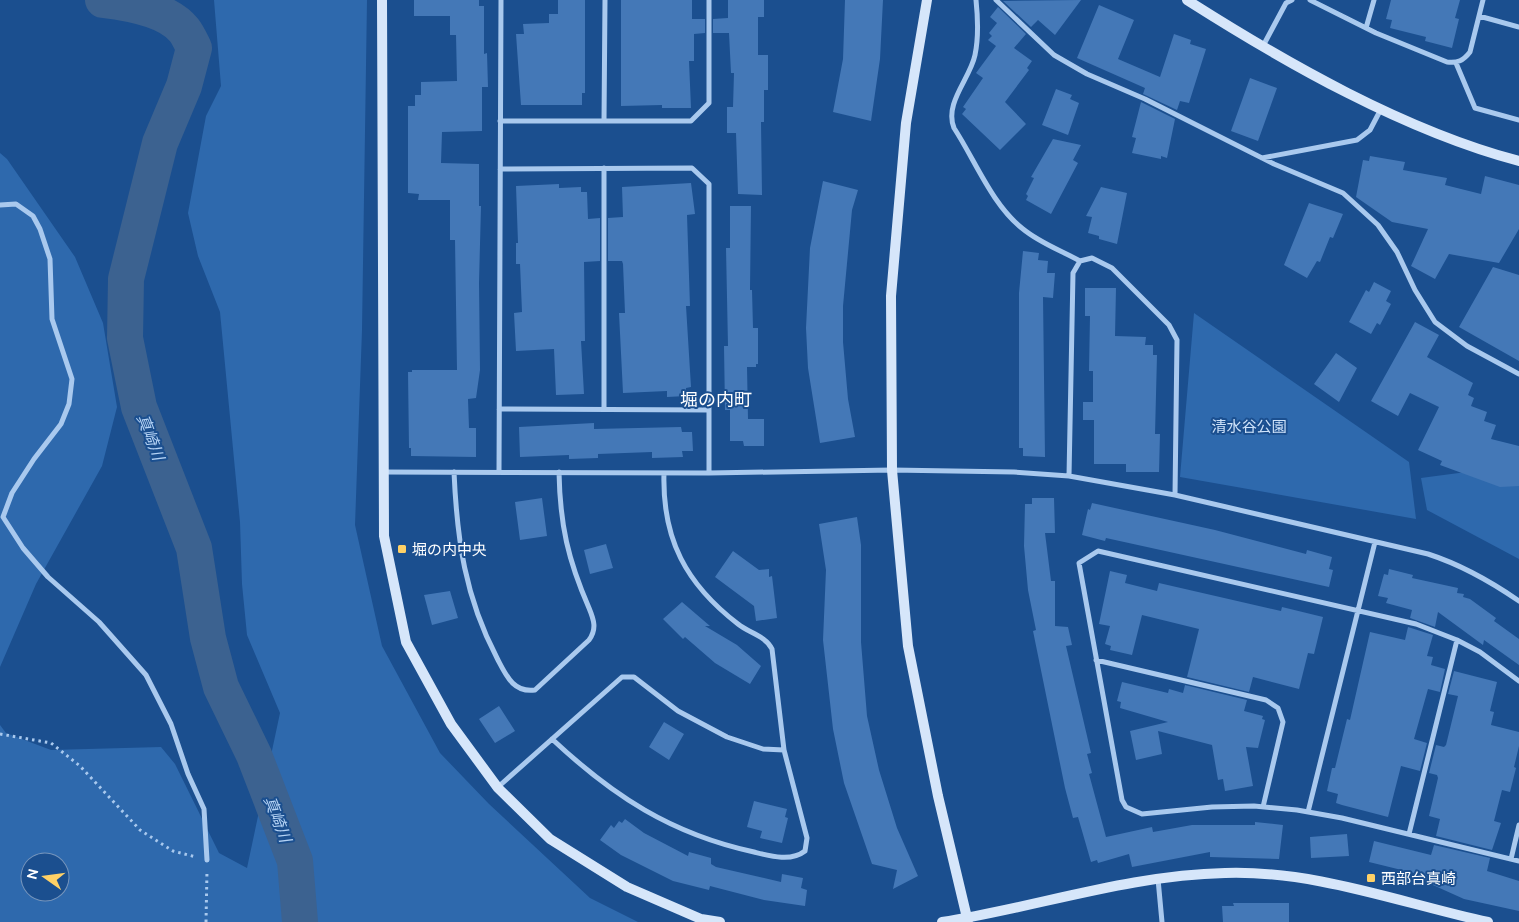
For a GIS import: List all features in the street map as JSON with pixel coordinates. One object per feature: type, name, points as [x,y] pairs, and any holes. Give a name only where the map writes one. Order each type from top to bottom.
[{"type":"street","points":[[382,0],[384,536],[406,642],[450,724],[498,788],[550,839],[626,887],[701,919],[720,922]]},
{"type":"street","points":[[499,472],[501,0]]},
{"type":"street","points":[[604,121],[605,0]]},
{"type":"street","points":[[500,121],[691,120],[709,103],[709,0]]},
{"type":"street","points":[[927,0],[906,123],[891,296],[892,470],[908,646],[938,796],[968,920]]},
{"type":"street","points":[[976,0],[978,20],[976,54],[973,66],[952,106],[950,114],[954,128],[1002,205],[1021,228],[1053,249],[1080,261],[1092,258],[1112,268],[1169,325],[1177,340],[1175,495]]},
{"type":"street","points":[[996,0],[1054,54],[1087,74],[1145,98],[1262,158],[1343,193],[1378,225],[1397,252],[1414,290],[1435,322],[1467,346],[1519,374]]},
{"type":"street","points":[[1187,0],[1263,46],[1382,109],[1452,139],[1519,161]]},
{"type":"street","points":[[1263,46],[1286,3],[1292,0]]},
{"type":"street","points":[[1310,0],[1366,28],[1447,62],[1456,63],[1465,60],[1470,52],[1483,0]]},
{"type":"street","points":[[1366,28],[1374,0]]},
{"type":"street","points":[[1479,16],[1519,27]]},
{"type":"street","points":[[1456,63],[1475,108],[1519,120]]},
{"type":"street","points":[[1262,158],[1357,140],[1370,130],[1382,109]]},
{"type":"street","points":[[604,168],[604,410]]},
{"type":"street","points":[[500,169],[692,168],[709,184],[709,473]]},
{"type":"street","points":[[0,205],[16,204],[33,216],[40,229],[50,259],[52,319],[72,380],[70,404],[62,424],[34,459],[12,493],[3,518],[23,548],[48,577],[99,622],[146,675],[171,724],[188,774],[204,809],[207,860]]},
{"type":"street","points":[[1069,476],[1073,272],[1080,261]]},
{"type":"street","points":[[499,409],[709,410]]},
{"type":"street","points":[[383,472],[709,473],[892,470],[1014,472],[1069,476],[1175,495],[1455,562],[1478,574],[1519,602]]},
{"type":"street","points":[[454,472],[457,526],[471,598],[484,634],[502,669],[514,686],[528,691],[534,690],[589,640],[594,630],[593,617],[567,552],[562,527],[559,472]]},
{"type":"street","points":[[552,739],[608,788],[639,809],[706,840],[770,856],[794,857],[805,851],[807,838],[784,750],[772,649],[765,640],[742,627],[708,599],[685,568],[668,529],[664,511],[664,472]]},
{"type":"street","points":[[1308,812],[1375,542]]},
{"type":"street","points":[[1519,681],[1480,652],[1457,640],[1416,624],[1098,551],[1079,562],[1122,800],[1126,807],[1142,814],[1212,807],[1262,807],[1308,812],[1342,818],[1519,862]]},
{"type":"street","points":[[1409,834],[1457,640]]},
{"type":"street","points":[[1096,660],[1266,700],[1278,708],[1283,722],[1262,807]]},
{"type":"street","points":[[498,788],[622,677],[628,676],[641,681],[678,711],[702,725],[743,744],[763,749],[784,750]]},
{"type":"street","points":[[1510,859],[1519,825]]},
{"type":"street","points":[[942,922],[968,920],[1132,882],[1225,873],[1304,877],[1488,922]]},
{"type":"street","points":[[1158,880],[1162,922]]},
{"type":"path","points":[[0,734],[51,743],[80,766],[140,830],[173,851],[207,860],[206,922]]},
{"type":"green space","points":[[214,0],[367,0],[362,330],[355,525],[382,646],[440,753],[489,804],[590,898],[638,922],[0,922],[0,725],[6,733],[51,750],[161,747],[175,764],[219,853],[247,868],[280,713],[247,635],[242,584],[240,522],[220,312],[198,256],[188,213],[206,116],[221,86]]},
{"type":"green space","points":[[0,153],[7,159],[75,257],[103,323],[117,407],[102,466],[36,584],[0,667]]},
{"type":"green space","name":"清水谷公園","points":[[1194,313],[1409,462],[1416,519],[1180,477]]},
{"type":"green space","points":[[1519,465],[1519,559],[1427,510],[1421,478]]},
{"type":"building","points":[[414,0],[479,0],[479,6],[484,6],[484,54],[487,53],[488,87],[482,87],[482,131],[442,132],[441,163],[479,164],[479,206],[481,206],[479,283],[480,370],[476,398],[468,399],[469,428],[476,428],[476,457],[411,456],[411,448],[409,448],[408,372],[412,372],[412,370],[457,370],[455,240],[450,240],[450,200],[418,200],[419,194],[408,193],[408,106],[415,106],[415,95],[421,95],[421,82],[457,81],[456,35],[450,35],[450,16],[414,16]]},
{"type":"building","points":[[558,0],[585,0],[585,93],[582,93],[582,105],[521,105],[516,34],[524,34],[523,24],[549,23],[549,14],[558,14]]},
{"type":"building","points":[[621,0],[692,0],[692,19],[705,19],[705,33],[694,34],[694,61],[689,61],[691,108],[662,108],[662,105],[621,106]]},
{"type":"building","points":[[728,0],[764,0],[764,17],[758,17],[758,55],[768,55],[768,90],[764,90],[764,122],[761,122],[762,195],[738,194],[736,133],[727,133],[727,107],[733,107],[734,73],[731,73],[729,33],[713,33],[713,19],[728,18]]},
{"type":"building","points":[[845,0],[883,0],[880,59],[871,121],[833,112],[843,59]]},
{"type":"building","points":[[1081,0],[1055,35],[1038,20],[1031,27],[1003,1]]},
{"type":"building","points":[[1391,0],[1460,0],[1455,18],[1459,19],[1452,48],[1425,41],[1426,37],[1390,28],[1392,20],[1386,19]]},
{"type":"building","points":[[1099,5],[1134,20],[1118,59],[1160,77],[1174,34],[1191,40],[1190,44],[1206,49],[1189,103],[1180,101],[1177,110],[1143,94],[1145,88],[1077,58]]},
{"type":"building","points":[[998,7],[1026,34],[1014,48],[1032,61],[1027,68],[1029,70],[1005,102],[1026,124],[1000,150],[962,114],[966,109],[963,107],[983,78],[976,73],[996,46],[988,40],[992,36],[989,33],[997,23],[990,17]]},
{"type":"building","points":[[1250,78],[1277,88],[1258,141],[1231,131]]},
{"type":"building","points":[[1056,89],[1072,95],[1070,99],[1079,103],[1068,135],[1042,125]]},
{"type":"building","points":[[1141,102],[1175,119],[1167,158],[1161,156],[1161,159],[1132,153],[1136,138],[1132,137]]},
{"type":"building","points":[[1053,139],[1081,145],[1073,160],[1078,163],[1051,214],[1026,200],[1028,196],[1026,194],[1034,178],[1031,177]]},
{"type":"building","points":[[1370,156],[1405,162],[1403,170],[1447,178],[1445,185],[1481,194],[1485,176],[1519,185],[1519,229],[1499,263],[1449,254],[1435,279],[1411,266],[1428,229],[1392,222],[1356,197],[1363,160],[1369,161]]},
{"type":"building","points":[[823,181],[858,190],[852,210],[843,306],[843,342],[848,399],[855,437],[820,443],[808,368],[806,328],[810,248]]},
{"type":"building","points":[[691,183],[695,214],[687,215],[690,306],[686,306],[691,387],[686,388],[686,396],[667,397],[667,391],[623,393],[619,313],[625,313],[623,264],[622,261],[608,261],[608,218],[623,217],[622,187]]},
{"type":"building","points":[[559,184],[559,188],[581,187],[581,192],[587,192],[588,219],[600,218],[600,261],[584,262],[585,341],[581,341],[584,394],[556,395],[554,349],[516,351],[514,313],[522,312],[520,264],[516,264],[516,243],[518,243],[516,186]]},
{"type":"building","points":[[1101,187],[1127,193],[1117,244],[1099,239],[1099,236],[1088,233],[1092,217],[1086,216]]},
{"type":"building","points":[[1309,203],[1343,214],[1333,238],[1330,237],[1320,262],[1317,261],[1307,278],[1284,265]]},
{"type":"building","points":[[730,206],[751,206],[750,290],[752,290],[753,328],[758,328],[758,364],[756,364],[756,367],[747,367],[748,419],[764,419],[764,446],[744,446],[743,441],[730,441],[730,410],[725,410],[724,346],[728,346],[726,248],[730,248]]},
{"type":"building","points":[[1023,251],[1039,253],[1038,260],[1048,261],[1047,273],[1055,273],[1053,298],[1043,297],[1045,457],[1023,456],[1023,448],[1019,448],[1019,293]]},
{"type":"building","points":[[1493,267],[1519,275],[1519,361],[1459,327]]},
{"type":"building","points":[[1374,282],[1391,291],[1386,301],[1391,304],[1380,325],[1377,323],[1371,334],[1349,322],[1366,290],[1369,292]]},
{"type":"building","points":[[1085,288],[1116,288],[1115,336],[1146,337],[1145,345],[1153,345],[1153,355],[1157,355],[1155,434],[1160,434],[1159,472],[1126,472],[1126,464],[1094,464],[1094,420],[1083,420],[1083,402],[1093,402],[1093,371],[1089,371],[1090,316],[1085,316]]},
{"type":"building","points":[[1415,322],[1439,335],[1427,357],[1473,383],[1468,395],[1474,398],[1471,406],[1487,412],[1484,421],[1496,425],[1491,439],[1519,446],[1519,486],[1500,487],[1440,465],[1442,461],[1418,450],[1439,407],[1410,393],[1398,416],[1371,401]]},
{"type":"building","points":[[1336,353],[1357,368],[1339,402],[1314,384]]},
{"type":"building","points":[[594,423],[594,429],[681,427],[682,432],[692,432],[693,451],[682,451],[683,457],[652,458],[652,452],[598,454],[598,458],[569,459],[569,455],[520,457],[519,427]]},
{"type":"building","points":[[542,498],[547,536],[520,540],[515,502]]},
{"type":"building","points":[[1032,498],[1054,498],[1055,533],[1045,533],[1051,581],[1055,581],[1055,626],[1068,627],[1072,645],[1066,646],[1091,753],[1087,754],[1092,773],[1089,774],[1106,837],[1152,827],[1153,832],[1192,825],[1255,825],[1255,822],[1283,825],[1279,859],[1210,857],[1210,852],[1132,867],[1129,854],[1098,863],[1097,860],[1091,862],[1078,817],[1073,818],[1065,788],[1033,631],[1036,630],[1028,590],[1024,546],[1025,504],[1032,504]]},
{"type":"building","points":[[1092,503],[1215,530],[1306,554],[1307,550],[1332,557],[1329,569],[1333,570],[1329,587],[1106,538],[1105,541],[1082,535],[1088,509],[1090,510]]},
{"type":"building","points":[[857,517],[861,545],[861,642],[867,716],[879,770],[897,828],[918,876],[893,889],[897,870],[872,864],[844,783],[833,729],[823,640],[826,570],[819,524]]},
{"type":"building","points":[[606,544],[613,568],[590,574],[584,550]]},
{"type":"building","points":[[733,551],[759,570],[769,569],[769,577],[772,576],[777,618],[756,621],[754,606],[715,577]]},
{"type":"building","points":[[1389,569],[1413,575],[1412,578],[1458,588],[1457,593],[1464,594],[1463,597],[1470,599],[1496,618],[1494,621],[1519,639],[1519,665],[1484,640],[1483,645],[1438,612],[1435,627],[1410,618],[1412,610],[1386,603],[1388,598],[1378,596],[1384,574],[1388,575]]},
{"type":"building","points":[[1110,571],[1127,575],[1125,583],[1157,591],[1159,583],[1281,611],[1282,607],[1323,617],[1314,654],[1308,653],[1299,689],[1253,677],[1249,692],[1187,677],[1199,629],[1142,615],[1132,655],[1110,650],[1111,646],[1105,644],[1110,626],[1099,624]]},
{"type":"building","points":[[450,591],[458,618],[432,625],[424,595]]},
{"type":"building","points":[[682,602],[710,626],[705,626],[737,645],[761,666],[750,684],[715,663],[685,637],[683,639],[663,619]]},
{"type":"building","points":[[1408,627],[1433,635],[1427,656],[1433,657],[1431,665],[1445,669],[1440,692],[1428,689],[1414,739],[1427,743],[1420,771],[1401,766],[1388,817],[1336,803],[1338,794],[1327,791],[1332,768],[1335,768],[1347,719],[1350,720],[1370,632],[1405,640]]},
{"type":"building","points":[[1454,671],[1497,682],[1490,711],[1494,712],[1491,725],[1519,732],[1519,746],[1514,767],[1516,768],[1510,792],[1502,790],[1494,821],[1501,823],[1492,850],[1436,836],[1440,819],[1429,816],[1438,778],[1437,775],[1429,773],[1436,745],[1444,747],[1446,745],[1458,696],[1448,694]]},
{"type":"building","points":[[1122,682],[1168,693],[1169,689],[1183,693],[1185,685],[1247,700],[1244,711],[1263,716],[1262,719],[1265,720],[1258,748],[1246,747],[1253,786],[1225,791],[1223,779],[1218,780],[1212,745],[1158,731],[1162,754],[1136,760],[1130,731],[1168,722],[1120,708],[1121,702],[1117,701]]},
{"type":"building","points":[[499,706],[515,731],[495,743],[479,719]]},
{"type":"building","points":[[664,722],[684,734],[669,760],[649,747]]},
{"type":"building","points":[[754,801],[787,809],[785,817],[788,818],[782,843],[760,838],[762,831],[747,827]]},
{"type":"building","points":[[625,819],[644,833],[688,856],[689,852],[711,858],[711,864],[716,867],[781,882],[782,874],[803,878],[801,888],[807,890],[805,906],[764,900],[710,886],[709,890],[673,881],[621,855],[600,840],[611,825],[614,828],[619,821],[622,823]]},
{"type":"building","points":[[1347,834],[1349,856],[1311,858],[1310,837]]},
{"type":"building","points":[[1374,841],[1431,855],[1434,845],[1490,858],[1487,871],[1519,881],[1519,911],[1464,899],[1424,881],[1426,876],[1369,862]]},
{"type":"building","points":[[1233,903],[1289,903],[1289,922],[1223,922],[1222,906],[1234,906]]},
{"type":"waterway","name":"真崎川","points":[[103,0],[135,5],[168,17],[184,30],[194,48],[184,86],[160,143],[126,279],[125,338],[139,407],[194,548],[208,638],[221,687],[254,755],[295,861],[300,922]]},
{"type":"place","name":"堀の内中央","points":[[402,549]]},
{"type":"place","name":"西部台真崎","points":[[1371,878]]},
{"type":"district","name":"堀の内町","points":[[716,399]]}]
